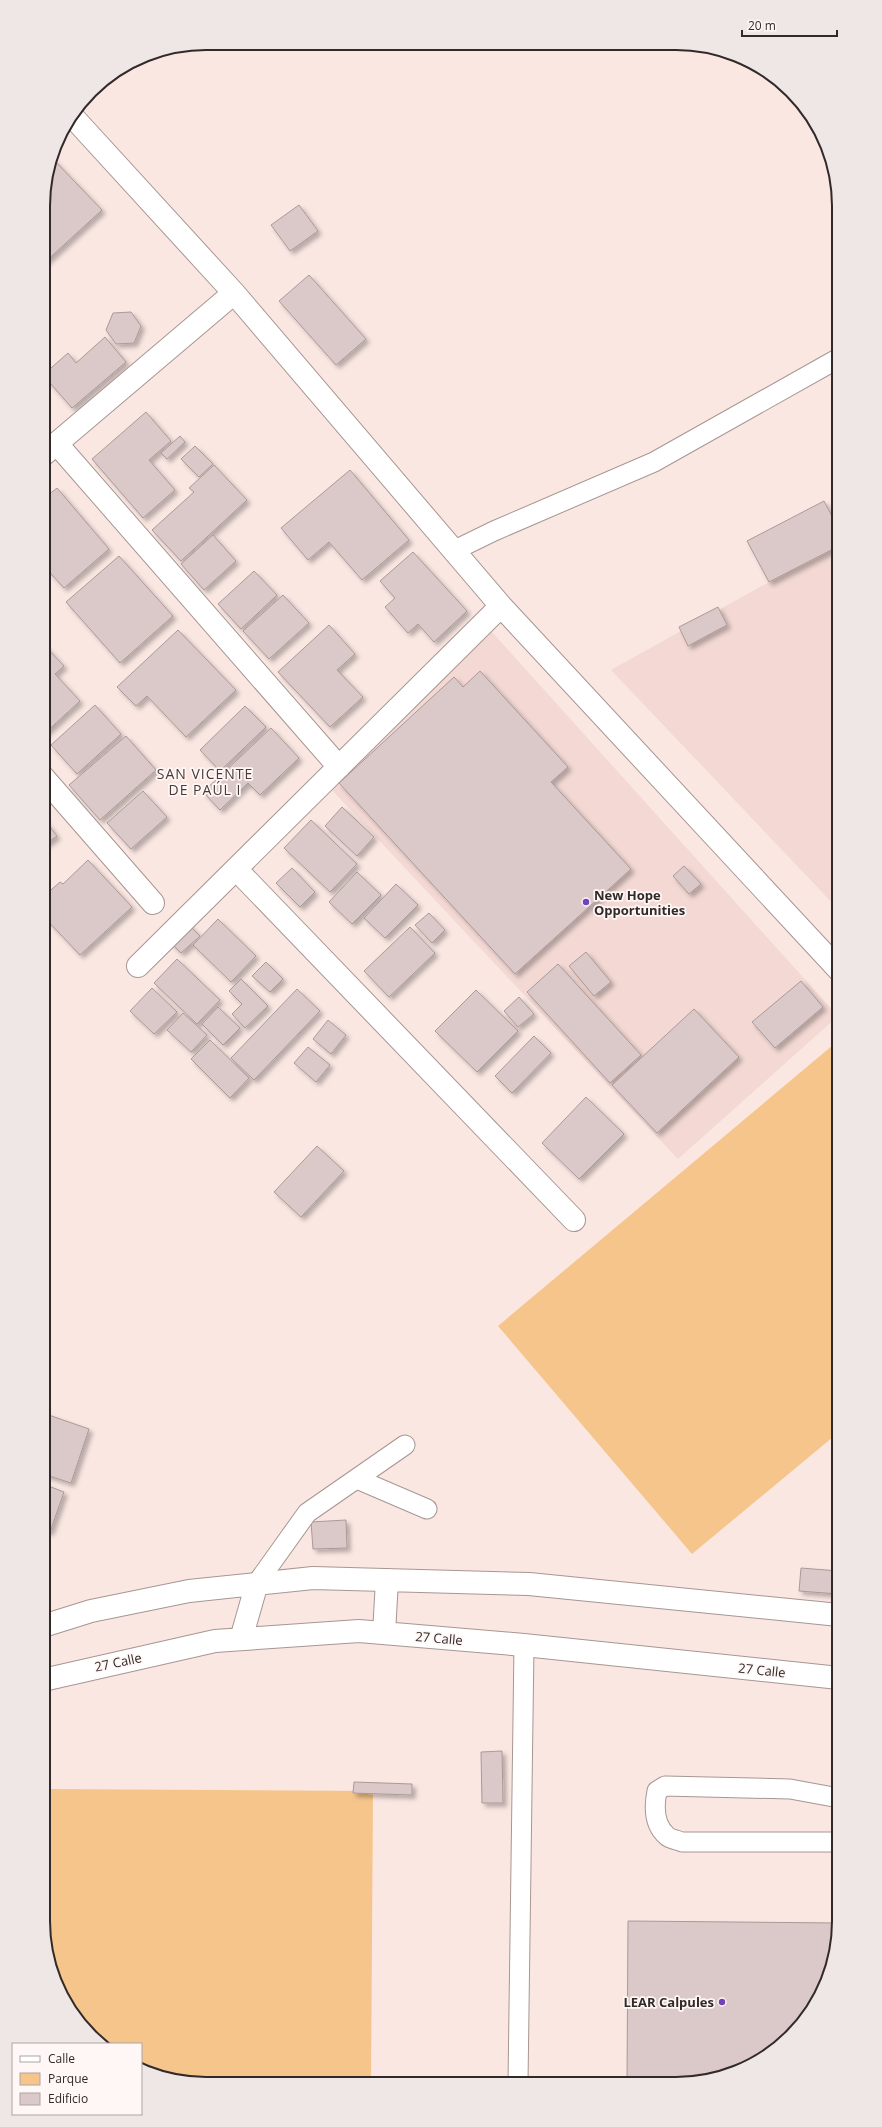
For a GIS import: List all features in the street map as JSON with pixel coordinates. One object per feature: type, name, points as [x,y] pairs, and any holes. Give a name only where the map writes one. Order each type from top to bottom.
[{"type":"street","points":[[76,120],[234,293],[501,606],[832,962]]},
{"type":"street","points":[[234,293],[50,450],[339,767]]},
{"type":"street","points":[[138,966],[501,606]]},
{"type":"street","points":[[50,785],[153,903]]},
{"type":"street","points":[[236,869],[574,1220]]},
{"type":"street","points":[[50,1624],[98,1610],[189,1592],[258,1583],[313,1578],[528,1584],[832,1614]]},
{"type":"street","points":[[384,1633],[387,1580]]},
{"type":"street","points":[[241,1639],[258,1583]]},
{"type":"street","name":"27 Calle","points":[[50,1678],[215,1641],[359,1631],[524,1645],[832,1677]]},
{"type":"lane","points":[[453,551],[494,531],[654,462],[832,362]]},
{"type":"lane","points":[[258,1583],[307,1514],[405,1446]]},
{"type":"lane","points":[[357,1479],[427,1509]]},
{"type":"lane","points":[[518,2077],[524,1645]]},
{"type":"lane","points":[[832,1797],[790,1789],[665,1786],[657,1791],[654,1805],[658,1824],[667,1836],[682,1842],[832,1842]]},
{"type":"shaded area","points":[[832,547],[832,903],[611,670]]},
{"type":"shaded area","name":"New Hope Opportunities","points":[[491,631],[832,1009],[832,1021],[678,1159],[330,788]]},
{"type":"green space","points":[[832,1046],[832,1438],[692,1554],[498,1326]]},
{"type":"green space","points":[[50,1789],[373,1791],[371,2077],[196,2077],[166,2072],[142,2063],[142,2043],[109,2043],[82,2016],[66,1990],[58,1971],[51,1941]]},
{"type":"building","points":[[56,162],[102,210],[50,258],[50,196]]},
{"type":"building","points":[[299,205],[318,231],[290,251],[271,225]]},
{"type":"building","points":[[309,275],[366,339],[336,365],[279,301]]},
{"type":"building","points":[[131,312],[141,326],[134,343],[116,344],[106,330],[113,313]]},
{"type":"building","points":[[105,337],[126,362],[72,408],[50,383],[50,369],[68,353],[76,363]]},
{"type":"building","points":[[146,412],[171,441],[149,460],[175,490],[143,518],[92,459]]},
{"type":"building","points":[[180,436],[185,442],[167,459],[161,453]]},
{"type":"building","points":[[195,446],[213,464],[199,477],[181,459]]},
{"type":"building","points":[[214,465],[247,500],[181,561],[152,530],[194,492],[189,488]]},
{"type":"building","points":[[350,470],[409,540],[362,580],[329,542],[308,560],[281,528]]},
{"type":"building","points":[[57,488],[109,549],[64,588],[50,573],[50,494]]},
{"type":"building","points":[[824,501],[832,516],[832,550],[769,582],[747,541]]},
{"type":"building","points":[[213,535],[236,561],[204,590],[181,564]]},
{"type":"building","points":[[413,552],[467,611],[434,642],[418,624],[408,633],[385,607],[395,598],[380,581]]},
{"type":"building","points":[[119,556],[173,616],[120,663],[66,602]]},
{"type":"building","points":[[254,571],[277,595],[241,629],[218,604]]},
{"type":"building","points":[[283,595],[309,623],[269,659],[243,631]]},
{"type":"building","points":[[718,607],[727,625],[688,646],[679,627]]},
{"type":"building","points":[[329,625],[355,654],[337,670],[363,697],[330,727],[278,672]]},
{"type":"building","points":[[178,630],[236,690],[186,737],[147,696],[136,706],[117,687]]},
{"type":"building","points":[[50,651],[64,666],[55,674],[80,701],[50,729]]},
{"type":"building","points":[[480,671],[568,767],[551,782],[631,869],[515,974],[339,783],[454,677],[463,687]]},
{"type":"building","points":[[95,705],[121,734],[77,774],[51,745]]},
{"type":"building","points":[[245,706],[266,727],[220,771],[200,750]]},
{"type":"building","points":[[271,728],[299,758],[260,795],[248,783],[220,810],[203,792]]},
{"type":"building","points":[[126,736],[156,770],[100,820],[69,785]]},
{"type":"building","points":[[143,791],[167,817],[131,849],[107,823]]},
{"type":"building","points":[[342,807],[374,837],[357,856],[325,826]]},
{"type":"building","points":[[311,820],[357,864],[330,892],[284,848]]},
{"type":"building","points":[[50,827],[57,836],[50,841]]},
{"type":"building","points":[[88,860],[132,907],[80,955],[50,923],[50,891],[60,882],[63,884]]},
{"type":"building","points":[[684,866],[701,884],[689,894],[673,876]]},
{"type":"building","points":[[292,868],[315,892],[300,907],[276,883]]},
{"type":"building","points":[[357,872],[381,895],[352,924],[329,902]]},
{"type":"building","points":[[396,884],[418,905],[385,938],[364,918]]},
{"type":"building","points":[[429,913],[445,930],[432,943],[415,925]]},
{"type":"building","points":[[218,919],[256,956],[231,982],[193,945]]},
{"type":"building","points":[[185,921],[200,936],[181,953],[167,939]]},
{"type":"building","points":[[410,927],[435,953],[389,997],[364,971]]},
{"type":"building","points":[[586,952],[611,982],[594,996],[569,966]]},
{"type":"building","points":[[177,959],[220,1000],[197,1024],[154,983]]},
{"type":"building","points":[[266,962],[283,979],[270,992],[252,976]]},
{"type":"building","points":[[558,964],[641,1055],[610,1083],[527,992]]},
{"type":"building","points":[[241,979],[268,1006],[245,1028],[232,1014],[242,1004],[229,991]]},
{"type":"building","points":[[801,981],[823,1007],[775,1048],[752,1022]]},
{"type":"building","points":[[152,988],[177,1012],[154,1034],[130,1011]]},
{"type":"building","points":[[297,989],[320,1011],[254,1080],[231,1058]]},
{"type":"building","points":[[476,990],[518,1031],[477,1072],[435,1031]]},
{"type":"building","points":[[519,997],[534,1014],[518,1027],[504,1011]]},
{"type":"building","points":[[218,1007],[240,1028],[223,1045],[202,1024]]},
{"type":"building","points":[[694,1009],[739,1057],[657,1133],[612,1085]]},
{"type":"building","points":[[183,1013],[207,1035],[191,1052],[167,1030]]},
{"type":"building","points":[[328,1020],[346,1035],[331,1054],[313,1039]]},
{"type":"building","points":[[534,1036],[551,1053],[512,1093],[495,1076]]},
{"type":"building","points":[[210,1040],[249,1078],[230,1098],[191,1059]]},
{"type":"building","points":[[308,1047],[330,1065],[316,1082],[294,1063]]},
{"type":"building","points":[[586,1097],[624,1134],[579,1179],[542,1143]]},
{"type":"building","points":[[317,1146],[344,1171],[301,1217],[274,1192]]},
{"type":"building","points":[[50,1415],[89,1429],[71,1483],[50,1476]]},
{"type":"building","points":[[50,1487],[64,1492],[50,1532]]},
{"type":"building","points":[[346,1520],[347,1548],[313,1549],[311,1522]]},
{"type":"building","points":[[801,1568],[832,1570],[832,1594],[799,1591]]},
{"type":"building","points":[[502,1751],[503,1803],[482,1803],[481,1752]]},
{"type":"building","points":[[354,1782],[412,1784],[412,1795],[353,1793]]},
{"type":"building","name":"LEAR Calpules","points":[[628,1921],[832,1923],[831,1941],[827,1961],[816,1990],[800,2016],[771,2045],[745,2061],[716,2072],[686,2077],[627,2077]]},
{"type":"place","name":"New Hope Opportunities","points":[[586,902]]},
{"type":"place","name":"LEAR Calpules","points":[[722,2002]]},
{"type":"district","name":"SAN VICENTE DE PAÚL I","points":[[205,782]]}]
